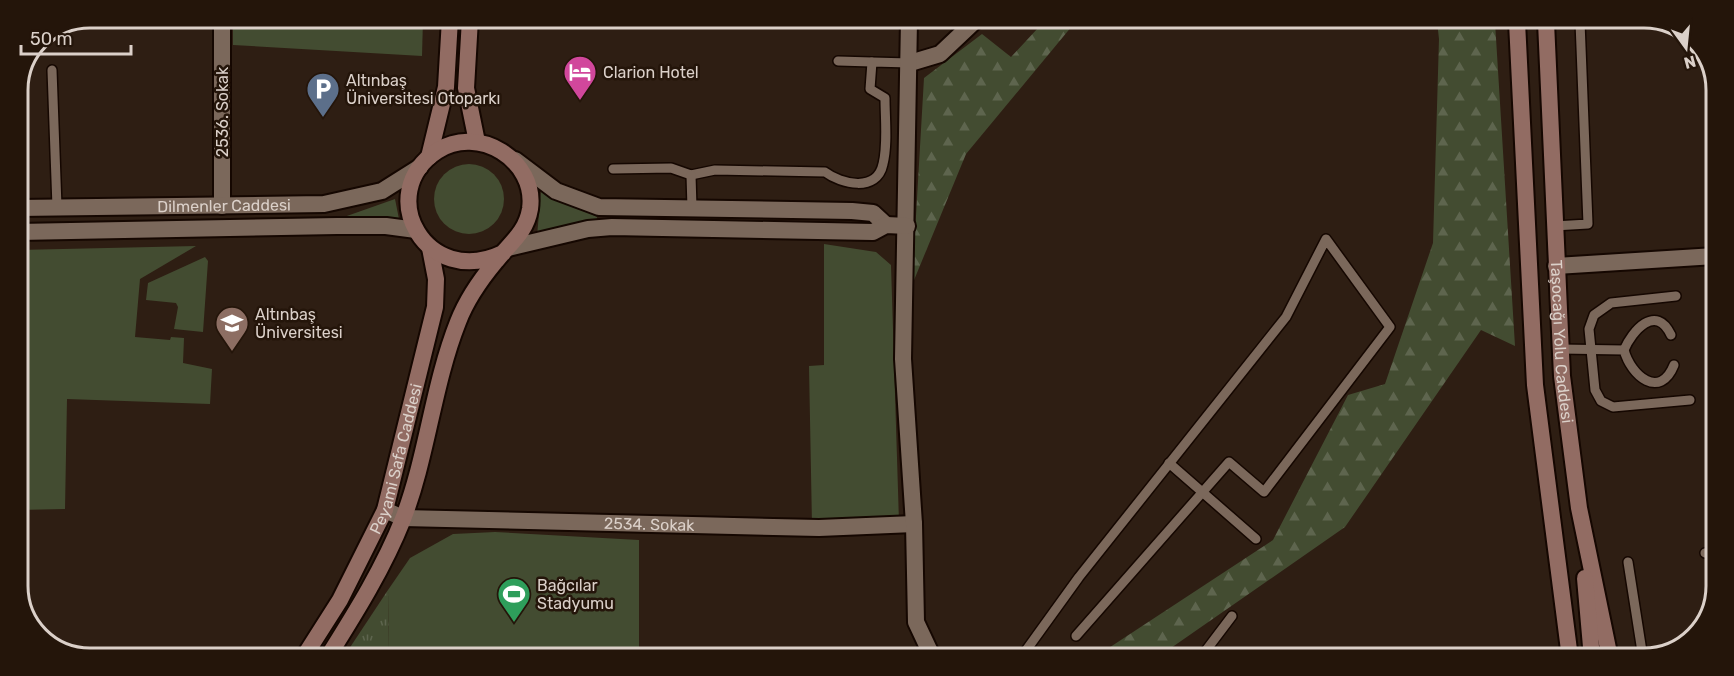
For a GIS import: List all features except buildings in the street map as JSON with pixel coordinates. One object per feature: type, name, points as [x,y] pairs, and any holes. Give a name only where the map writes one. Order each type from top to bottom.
[{"type":"main road","points":[[449,28],[446,87],[425,162],[412,184],[409,199],[410,216],[416,230],[430,248],[447,258],[461,262],[476,262],[505,250]]},
{"type":"main road","points":[[469,28],[466,88],[477,142]]},
{"type":"main road","name":"Taşocağı Yolu Caddesi","points":[[1517,28],[1535,384],[1569,648]]},
{"type":"main road","name":"Taşocağı Yolu Caddesi","points":[[1546,28],[1560,349],[1579,508],[1608,648]]},
{"type":"main road","points":[[333,648],[375,579],[403,518],[458,322],[476,289],[526,225],[530,206],[525,179],[510,157],[500,150],[477,142],[452,144],[425,162]]},
{"type":"main road","name":"Peyami Safa Caddesi","points":[[309,648],[340,600],[385,510],[435,307],[436,279],[430,248]]},
{"type":"main road","points":[[1529,283],[1542,270],[1556,266]]},
{"type":"main road","points":[[1579,508],[1591,648]]},
{"type":"street","name":"2536. Sokak","points":[[222,28],[222,206]]},
{"type":"street","points":[[909,28],[903,359],[914,524],[916,622],[928,648]]},
{"type":"street","points":[[910,63],[940,54],[968,28]]},
{"type":"street","points":[[510,157],[556,191],[599,207],[873,213],[886,225]]},
{"type":"street","name":"Dilmenler Caddesi","points":[[28,208],[324,204],[382,192],[425,162]]},
{"type":"street","points":[[505,250],[588,228],[873,232],[886,225],[907,226]]},
{"type":"street","name":"Dilmenler Caddesi","points":[[28,232],[337,226],[386,226],[416,230]]},
{"type":"street","points":[[1556,266],[1705,257]]},
{"type":"street","name":"2534. Sokak","points":[[385,510],[403,518],[819,528],[914,524]]},
{"type":"lane","points":[[1554,226],[1588,224],[1580,28]]},
{"type":"lane","points":[[838,61],[910,63]]},
{"type":"lane","points":[[613,169],[671,168],[692,175],[715,170],[825,172],[838,182],[854,183],[872,179],[883,164],[885,98],[870,89],[872,62]]},
{"type":"lane","points":[[52,70],[57,207]]},
{"type":"lane","points":[[692,175],[692,208]]},
{"type":"lane","points":[[1028,648],[1078,577],[1286,317],[1326,239],[1390,327],[1264,492],[1229,462],[1201,491],[1076,636]]},
{"type":"lane","points":[[1676,296],[1605,305],[1591,322],[1595,390],[1607,405],[1690,400]]},
{"type":"lane","points":[[1671,335],[1668,328],[1658,322],[1648,321],[1631,334],[1624,350],[1629,366],[1642,380],[1651,382],[1663,380],[1671,374],[1674,365]]},
{"type":"lane","points":[[1560,349],[1624,350]]},
{"type":"lane","points":[[1169,463],[1256,539]]},
{"type":"lane","points":[[1628,562],[1641,648]]},
{"type":"lane","points":[[1208,648],[1232,616]]},
{"type":"green space","points":[[233,28],[423,28],[422,56],[233,45]]},
{"type":"green space","points":[[1038,28],[1070,28],[966,154],[912,285],[924,78],[982,34],[1011,57]]},
{"type":"green space","points":[[1438,28],[1495,28],[1515,346],[1481,330],[1345,527],[1171,648],[1109,648],[1273,540],[1348,395],[1385,384],[1433,243]]},
{"type":"green space","points":[[469,164],[482,167],[494,174],[501,186],[504,199],[501,212],[494,224],[482,231],[469,234],[456,231],[444,224],[437,212],[434,199],[437,186],[444,174],[456,167]]},
{"type":"green space","points":[[541,191],[547,191],[597,217],[597,221],[537,236]]},
{"type":"green space","points":[[395,199],[399,219],[344,217]]},
{"type":"green space","points":[[824,244],[876,252],[891,265],[899,522],[812,525],[809,366],[824,365]]},
{"type":"green space","points":[[196,246],[140,279],[135,337],[170,340],[171,337],[184,338],[183,363],[212,369],[210,404],[67,399],[65,509],[29,510],[28,250]]},
{"type":"green space","points":[[205,257],[208,261],[203,332],[174,329],[178,307],[176,303],[146,300],[148,283]]},
{"type":"green space","name":"Bağcılar Stadyumu","points":[[495,532],[639,540],[639,648],[389,648],[388,590],[410,558],[453,534]]},
{"type":"green space","points":[[388,590],[389,648],[350,648]]},
{"type":"place","name":"Clarion Hotel","points":[[580,101]]},
{"type":"place","name":"Altınbaş Üniversitesi Otoparkı","points":[[323,118]]},
{"type":"place","name":"Altınbaş Üniversitesi","points":[[232,352]]},
{"type":"place","name":"Bağcılar Stadyumu","points":[[514,623]]}]
